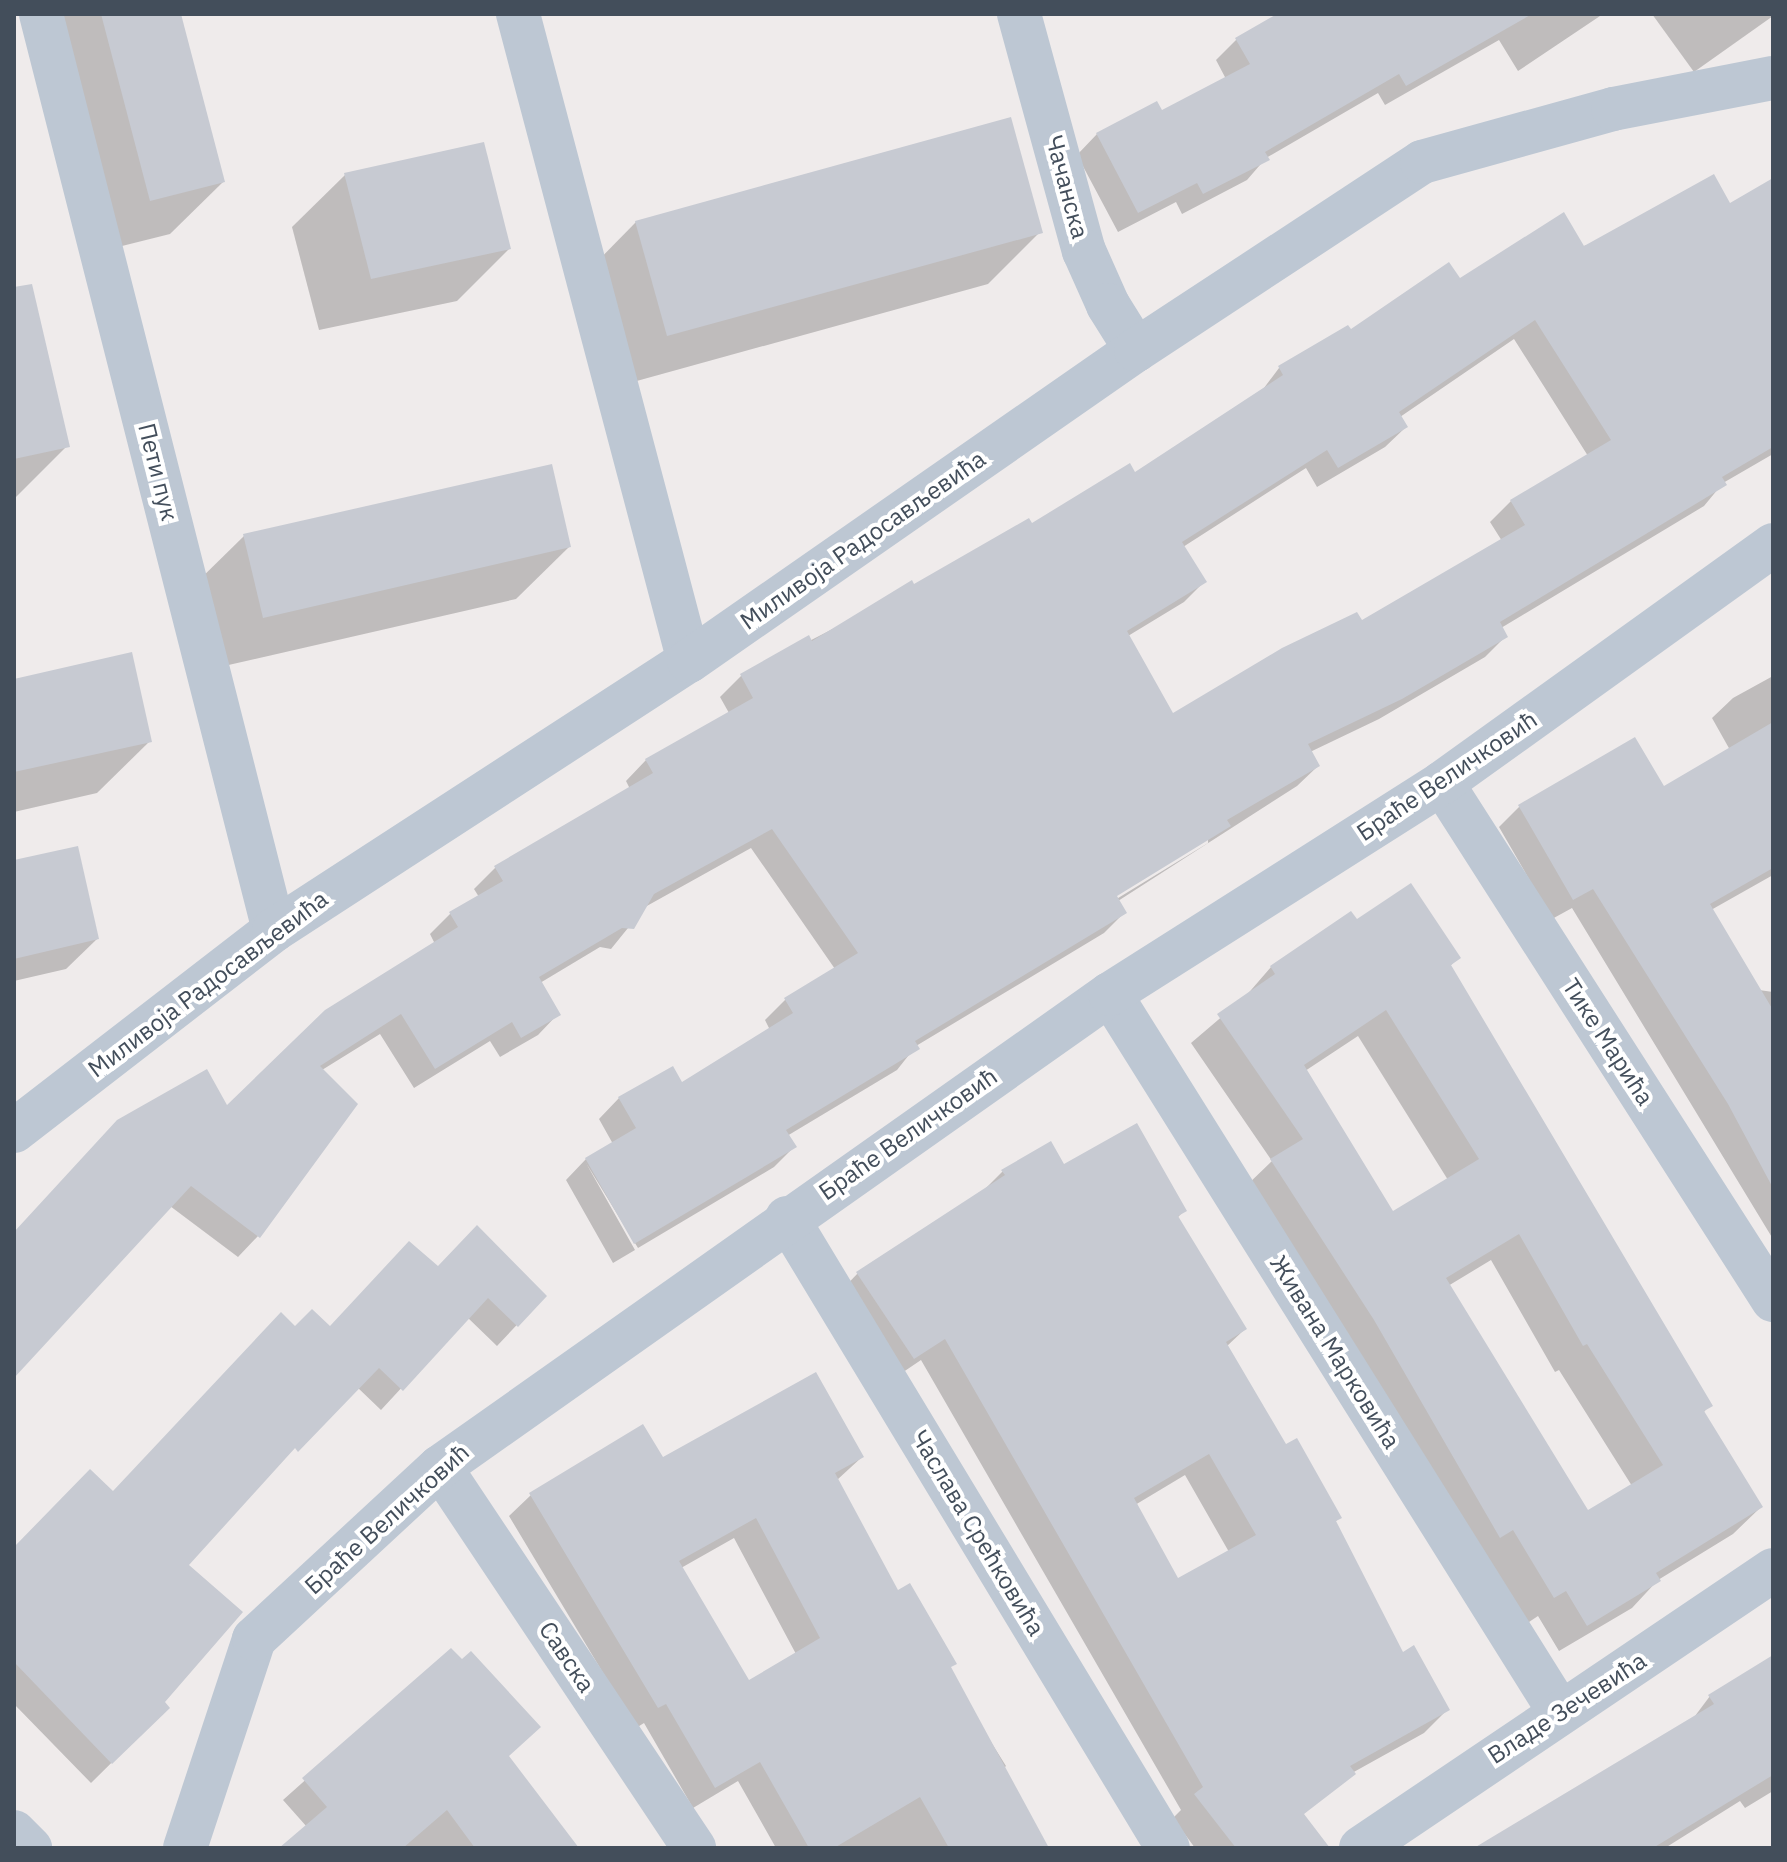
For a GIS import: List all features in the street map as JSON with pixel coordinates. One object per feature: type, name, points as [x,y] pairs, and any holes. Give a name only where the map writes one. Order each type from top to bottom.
[{"type":"street","name":"Пети пук","points":[[41,14],[274,930]]},
{"type":"street","points":[[518,14],[689,661]]},
{"type":"street","name":"Чачанска","points":[[1019,14],[1084,251],[1108,305],[1136,350]]},
{"type":"street","name":"Миливоја Радосављевића","points":[[14,1131],[274,930],[689,661],[1136,350],[1422,162],[1613,109],[1773,78]]},
{"type":"street","name":"Браће Величковић","points":[[185,1848],[254,1639],[440,1467],[787,1218],[1110,994],[1442,783],[1773,545]]},
{"type":"street","name":"Тике Марића","points":[[1442,783],[1773,1300]]},
{"type":"street","name":"Живана Марковића","points":[[1110,994],[1559,1711]]},
{"type":"street","name":"Часлава Срећковића","points":[[787,1218],[1168,1848]]},
{"type":"street","name":"Савска","points":[[440,1467],[694,1848]]},
{"type":"street","name":"Владе Зечевића","points":[[1361,1848],[1559,1711],[1773,1570]]},
{"type":"street","points":[[14,1832],[30,1848]]},
{"type":"building","points":[[101,14],[181,14],[225,182],[150,201]]},
{"type":"building","points":[[1277,14],[1532,14],[1406,86],[1399,74],[1265,152],[1270,160],[1203,194],[1197,183],[1138,213],[1096,133],[1157,101],[1162,110],[1250,64],[1235,38]]},
{"type":"building","points":[[1011,117],[1043,233],[667,336],[635,221]]},
{"type":"building","points":[[484,142],[511,249],[371,279],[344,173]]},
{"type":"building","points":[[1714,174],[1730,203],[1773,178],[1773,447],[1722,477],[1727,485],[1500,622],[1508,637],[1402,699],[1308,744],[1320,766],[1227,820],[1231,826],[1117,896],[1127,913],[915,1041],[920,1049],[786,1130],[797,1147],[634,1244],[585,1158],[636,1128],[618,1097],[673,1066],[682,1082],[793,1013],[784,998],[858,953],[772,829],[654,894],[634,929],[622,928],[539,977],[561,1015],[521,1038],[512,1022],[435,1069],[401,1014],[320,1066],[358,1104],[260,1238],[191,1186],[14,1378],[14,1232],[117,1120],[207,1069],[227,1105],[325,1010],[458,927],[449,912],[503,881],[494,866],[653,773],[645,759],[753,698],[740,674],[809,635],[812,641],[912,580],[914,584],[1029,518],[1032,523],[1130,463],[1135,472],[1283,375],[1278,366],[1348,325],[1351,329],[1449,262],[1460,278],[1564,212],[1584,246]],"holes":[[[1535,320],[1611,440],[1510,500],[1525,525],[1362,620],[1357,612],[1282,648],[1173,713],[1127,631],[1207,582],[1182,542],[1327,450],[1338,468],[1408,427],[1399,412]]]},
{"type":"building","points":[[32,284],[70,447],[14,459],[14,287]]},
{"type":"building","points":[[552,464],[571,547],[263,618],[243,534]]},
{"type":"building","points":[[132,652],[152,742],[14,772],[14,679]]},
{"type":"building","points":[[1773,722],[1773,868],[1710,904],[1773,1010],[1773,1188],[1728,1104],[1593,889],[1573,900],[1518,805],[1635,737],[1664,786]]},
{"type":"building","points":[[78,846],[99,939],[14,959],[14,860]]},
{"type":"building","points":[[1411,883],[1461,958],[1451,965],[1713,1406],[1704,1411],[1763,1507],[1656,1573],[1661,1581],[1587,1626],[1566,1591],[1554,1598],[1513,1530],[1500,1538],[1374,1320],[1270,1159],[1303,1139],[1217,1014],[1275,974],[1270,966],[1351,911],[1357,919]],"holes":[[[1386,1010],[1479,1159],[1393,1211],[1304,1065]],[[1519,1234],[1583,1346],[1587,1344],[1663,1465],[1588,1510],[1446,1278]]]},
{"type":"building","points":[[1137,1123],[1187,1211],[1178,1216],[1247,1329],[1226,1342],[1286,1444],[1297,1438],[1342,1518],[1336,1521],[1403,1652],[1414,1645],[1450,1710],[1350,1766],[1356,1774],[1304,1814],[1330,1848],[1236,1848],[1194,1794],[1203,1787],[945,1339],[914,1359],[856,1272],[1005,1175],[1001,1170],[1051,1141],[1064,1164]],"holes":[[[1209,1454],[1256,1535],[1178,1578],[1134,1498]]]},
{"type":"building","points":[[477,1225],[547,1296],[518,1327],[488,1298],[403,1391],[379,1368],[298,1452],[295,1448],[189,1565],[243,1612],[165,1702],[170,1708],[112,1764],[14,1662],[14,1547],[90,1469],[113,1491],[281,1312],[295,1326],[312,1309],[330,1326],[409,1241],[438,1266]]},
{"type":"building","points":[[816,1372],[864,1457],[835,1473],[898,1590],[910,1583],[957,1664],[951,1667],[1049,1848],[949,1848],[920,1797],[834,1848],[809,1848],[760,1762],[715,1788],[666,1704],[658,1708],[529,1493],[643,1424],[663,1457]],"holes":[[[756,1518],[820,1638],[749,1680],[679,1561]]]},
{"type":"building","points":[[451,1648],[462,1659],[471,1651],[541,1727],[509,1756],[579,1848],[475,1848],[447,1810],[403,1848],[279,1848],[327,1807],[302,1778]]},
{"type":"building","points":[[1773,1655],[1773,1775],[1653,1848],[1474,1848],[1714,1704],[1708,1695]]}]
